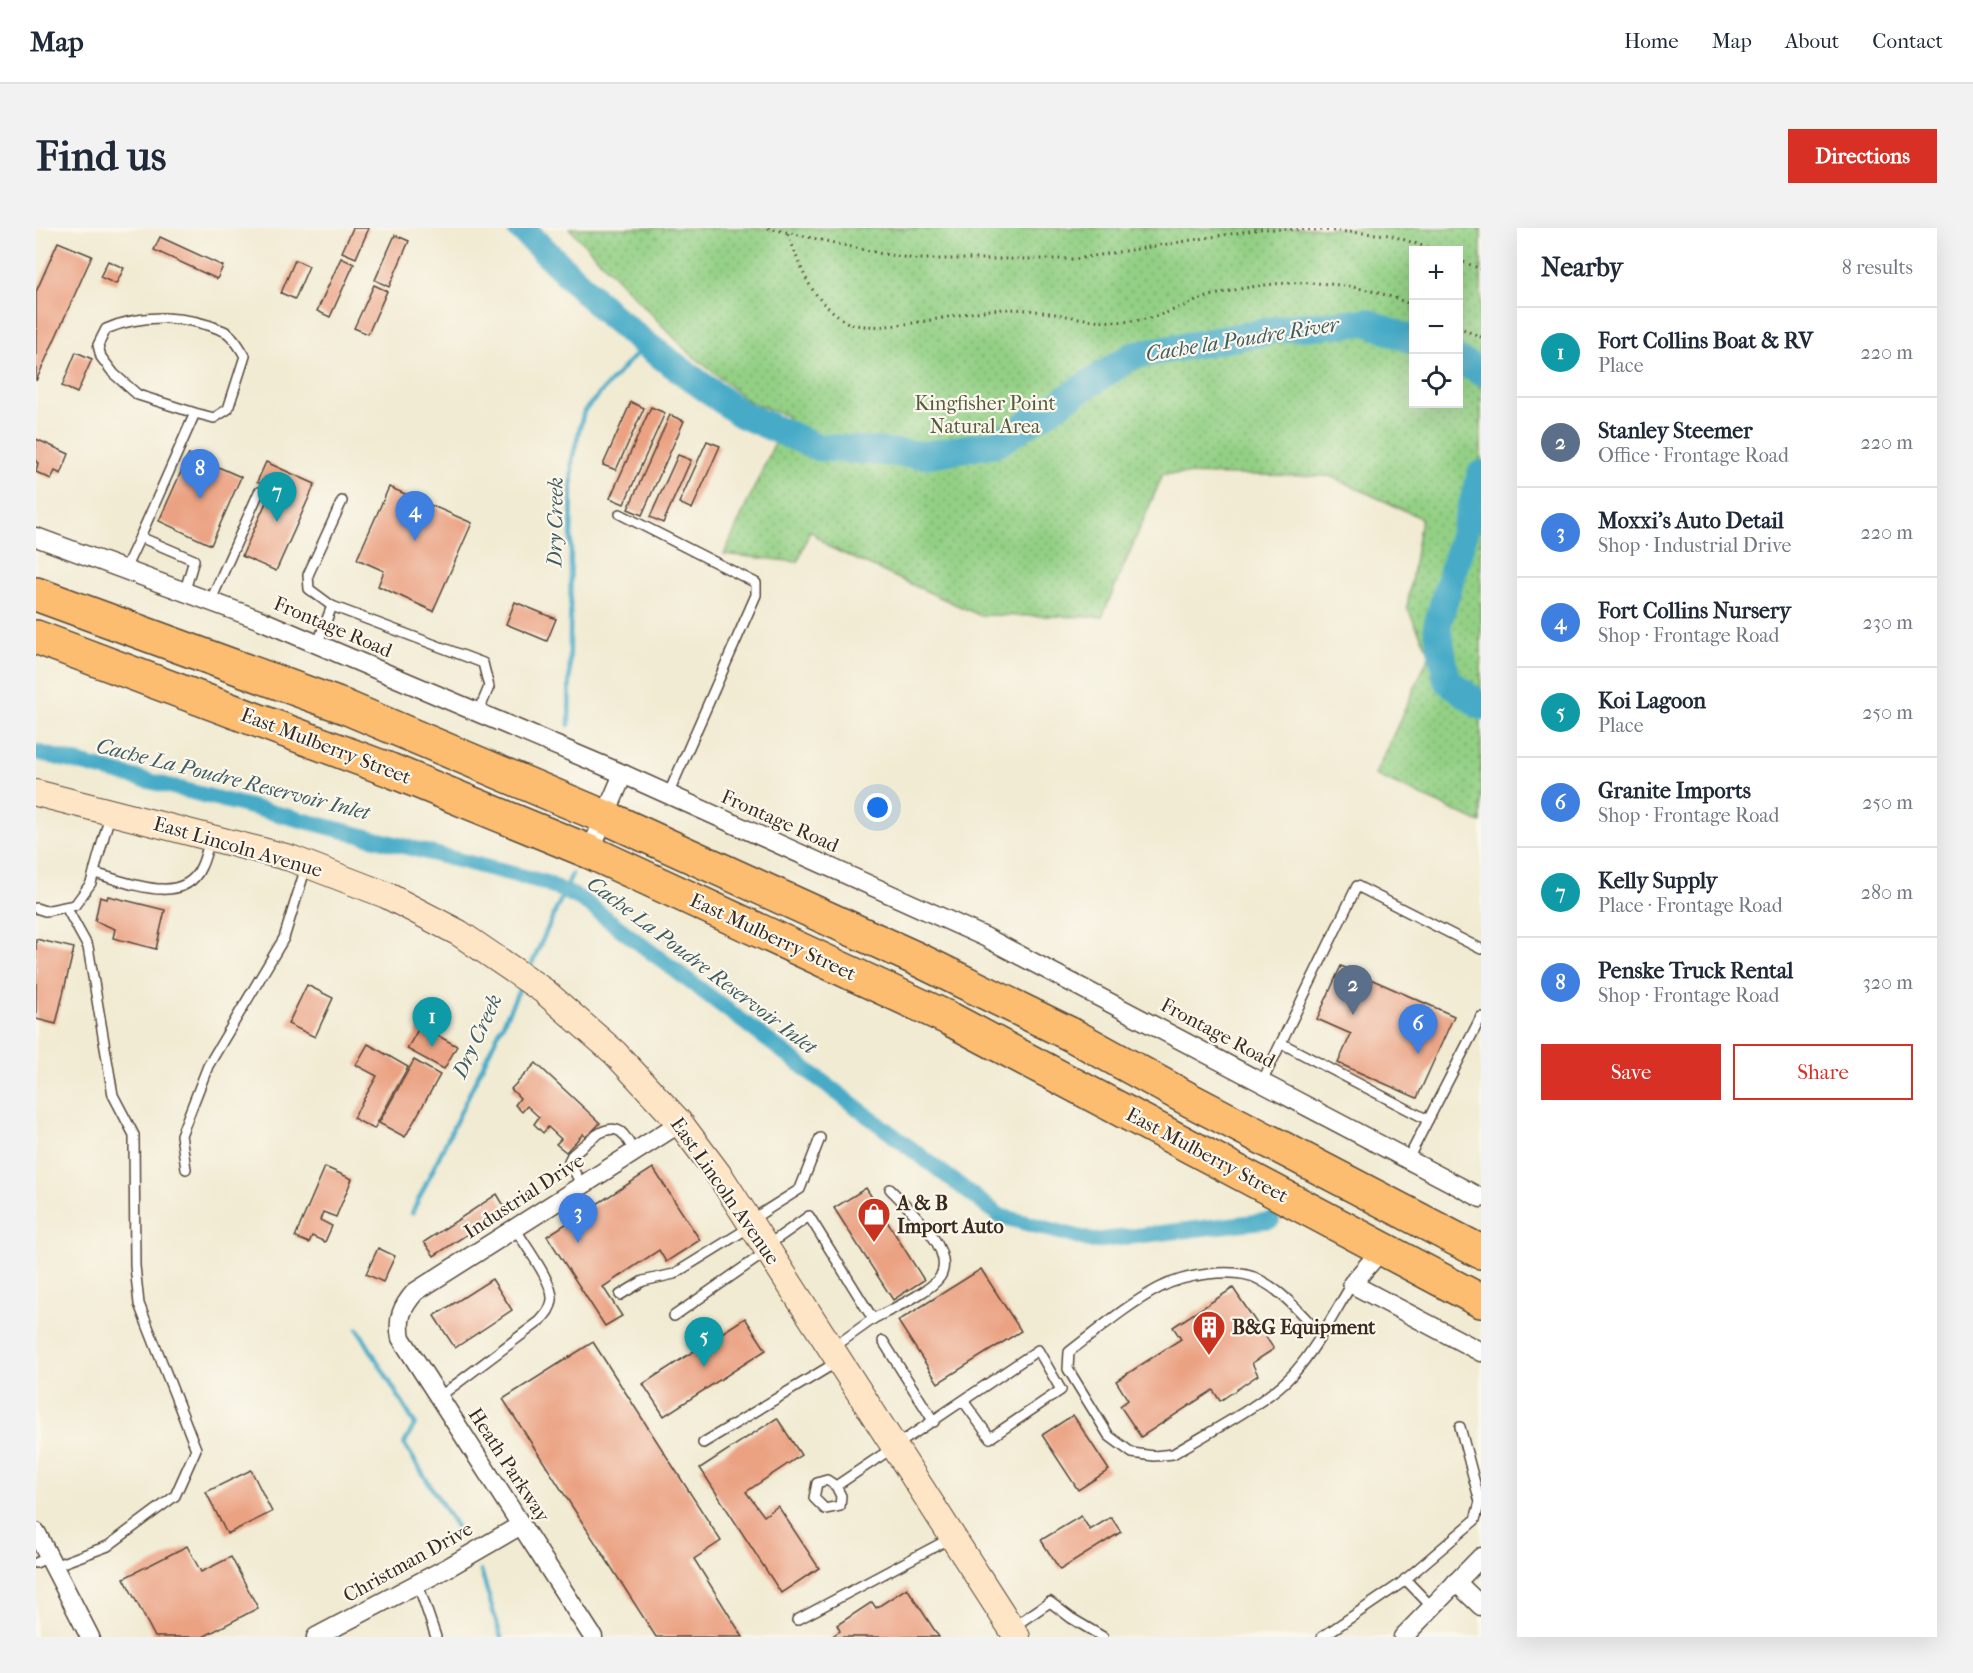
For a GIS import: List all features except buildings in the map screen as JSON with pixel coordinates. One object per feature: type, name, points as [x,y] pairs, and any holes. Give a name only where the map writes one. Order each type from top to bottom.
[{"type":"highway","name":"East Mulberry Street","points":[[36,594],[345,707],[605,817],[917,959],[1074,1036],[1190,1100],[1481,1252]]},
{"type":"highway","name":"East Mulberry Street","points":[[36,637],[390,770],[590,852],[950,1019],[1481,1301]]},
{"type":"highway","points":[[1190,1100],[1350,1201],[1481,1271]]},
{"type":"street","name":"Frontage Road","points":[[36,537],[211,600],[624,774],[985,937],[1408,1159],[1480,1194]]},
{"type":"street","points":[[590,852],[624,774]]},
{"type":"street","name":"East Lincoln Avenue","points":[[36,794],[307,864],[396,900],[459,933],[526,979],[615,1053],[680,1123],[759,1236],[1014,1632]]},
{"type":"street","name":"Industrial Drive","points":[[400,1314],[416,1292],[680,1123]]},
{"type":"street","points":[[1383,1248],[1352,1284],[1481,1352]]},
{"type":"street","name":"Heath Parkway","points":[[400,1314],[401,1338],[593,1637]]},
{"type":"street","name":"Christman Drive","points":[[316,1637],[418,1584],[521,1525]]},
{"type":"street","points":[[36,1532],[46,1562],[90,1637]]},
{"type":"street","points":[[1402,1637],[1481,1557]]},
{"type":"street","points":[[1456,1582],[1481,1606]]},
{"type":"lane","points":[[174,317],[226,332],[245,356],[228,409],[214,418],[195,413],[138,395],[114,374],[101,357],[98,345],[106,329],[117,324],[174,317]]},
{"type":"lane","points":[[125,568],[195,413]]},
{"type":"lane","points":[[211,600],[259,492]]},
{"type":"lane","points":[[342,501],[308,575],[309,589],[332,606],[483,663],[489,687],[478,713]]},
{"type":"lane","points":[[620,514],[756,583],[756,595],[668,795]]},
{"type":"lane","points":[[140,537],[194,560],[185,590]]},
{"type":"lane","points":[[317,645],[332,606]]},
{"type":"lane","points":[[36,908],[45,911],[75,905],[91,883],[111,812]]},
{"type":"lane","points":[[94,873],[167,892],[186,885],[195,877],[201,868],[210,838]]},
{"type":"lane","points":[[186,1169],[181,1135],[208,1066],[284,938],[307,864]]},
{"type":"lane","points":[[1262,1082],[1357,886],[1481,949]]},
{"type":"lane","points":[[46,1562],[108,1546],[175,1496],[196,1449],[139,1304],[135,1266],[134,1136],[113,1095],[88,947],[66,907]]},
{"type":"lane","points":[[1408,1159],[1481,1017]]},
{"type":"lane","points":[[1281,1043],[1428,1120]]},
{"type":"lane","points":[[582,1186],[569,1161],[572,1155],[603,1131],[610,1129],[621,1132],[634,1152]]},
{"type":"lane","points":[[674,1317],[759,1236],[800,1189],[820,1138]]},
{"type":"lane","points":[[703,1443],[835,1355],[873,1319],[940,1278],[943,1270],[940,1245],[890,1189]]},
{"type":"lane","points":[[620,1295],[643,1281],[674,1274],[809,1216],[873,1319]]},
{"type":"lane","points":[[439,1397],[540,1321],[549,1311],[552,1303],[550,1287],[515,1228]]},
{"type":"lane","points":[[1321,1335],[1283,1295],[1260,1279],[1241,1272],[1215,1272],[1160,1287],[1069,1352],[1068,1369],[1109,1436],[1132,1453],[1154,1456],[1173,1454],[1276,1389],[1295,1372],[1321,1335],[1352,1284]]},
{"type":"lane","points":[[883,1341],[934,1422]]},
{"type":"lane","points":[[836,1486],[896,1448],[1038,1350],[1061,1389],[990,1438],[964,1402]]},
{"type":"lane","points":[[1322,1637],[1405,1580],[1478,1524],[1480,1502],[1460,1427]]},
{"type":"lane","points":[[797,1620],[952,1537]]},
{"type":"lane","points":[[1405,1580],[1432,1607]]},
{"type":"lane","points":[[418,1584],[436,1637]]},
{"type":"lane","points":[[1014,1632],[1050,1602],[1103,1637]]},
{"type":"path","points":[[768,228],[905,257],[995,261],[1075,259],[1261,229],[1390,235],[1423,246]]},
{"type":"path","points":[[788,234],[806,280],[820,303],[850,324],[885,324],[951,317],[992,309],[1048,312],[1096,322],[1142,320],[1217,294],[1269,284],[1360,286],[1409,304]]},
{"type":"path","points":[[1463,262],[1481,269]]},
{"type":"path","points":[[1463,329],[1481,337]]},
{"type":"green space","name":"Kingfisher Point Natural Area","points":[[569,228],[1481,228],[1481,823],[1375,775],[1430,654],[1407,608],[1421,518],[1330,476],[1163,474],[1102,617],[979,615],[829,547],[810,530],[798,562],[724,554],[787,416],[748,401],[686,350]]},
{"type":"waterway","name":"Cache la Poudre River","points":[[521,228],[610,315],[645,344],[741,414],[817,447],[924,455],[998,443],[1132,356],[1287,328],[1367,322],[1409,339]]},
{"type":"waterway","name":"Dry Creek","points":[[569,725],[572,460],[584,411],[645,344]]},
{"type":"waterway","name":"Cache la Poudre River","points":[[1463,363],[1481,372]]},
{"type":"waterway","name":"Cache la Poudre River","points":[[1481,474],[1437,626],[1447,680],[1481,706]]},
{"type":"waterway","name":"Cache La Poudre Reservoir Inlet","points":[[36,752],[544,882],[581,899],[1000,1216],[1093,1241],[1272,1220]]},
{"type":"waterway","name":"Dry Creek","points":[[529,970],[572,874]]},
{"type":"waterway","name":"Dry Creek","points":[[412,1213],[521,986]]},
{"type":"waterway","name":"Dry Creek","points":[[358,1329],[415,1424],[404,1444],[457,1528]]},
{"type":"waterway","name":"Dry Creek","points":[[481,1571],[501,1637]]},
{"type":"place","name":"Penske Truck Rental","points":[[200,499]]},
{"type":"place","name":"Kelly Supply","points":[[277,522]]},
{"type":"place","name":"Fort Collins Nursery","points":[[415,541]]},
{"type":"place","name":"Stanley Steemer","points":[[1353,1015]]},
{"type":"place","name":"Fort Collins Boat & RV","points":[[432,1047]]},
{"type":"place","name":"Granite Imports","points":[[1418,1054]]},
{"type":"place","name":"Moxxi's Auto Detail","points":[[578,1243]]},
{"type":"place","name":"A & B Import Auto","points":[[874,1243]]},
{"type":"place","name":"B&G Equipment","points":[[1209,1356]]},
{"type":"place","name":"Koi Lagoon","points":[[704,1367]]}]
